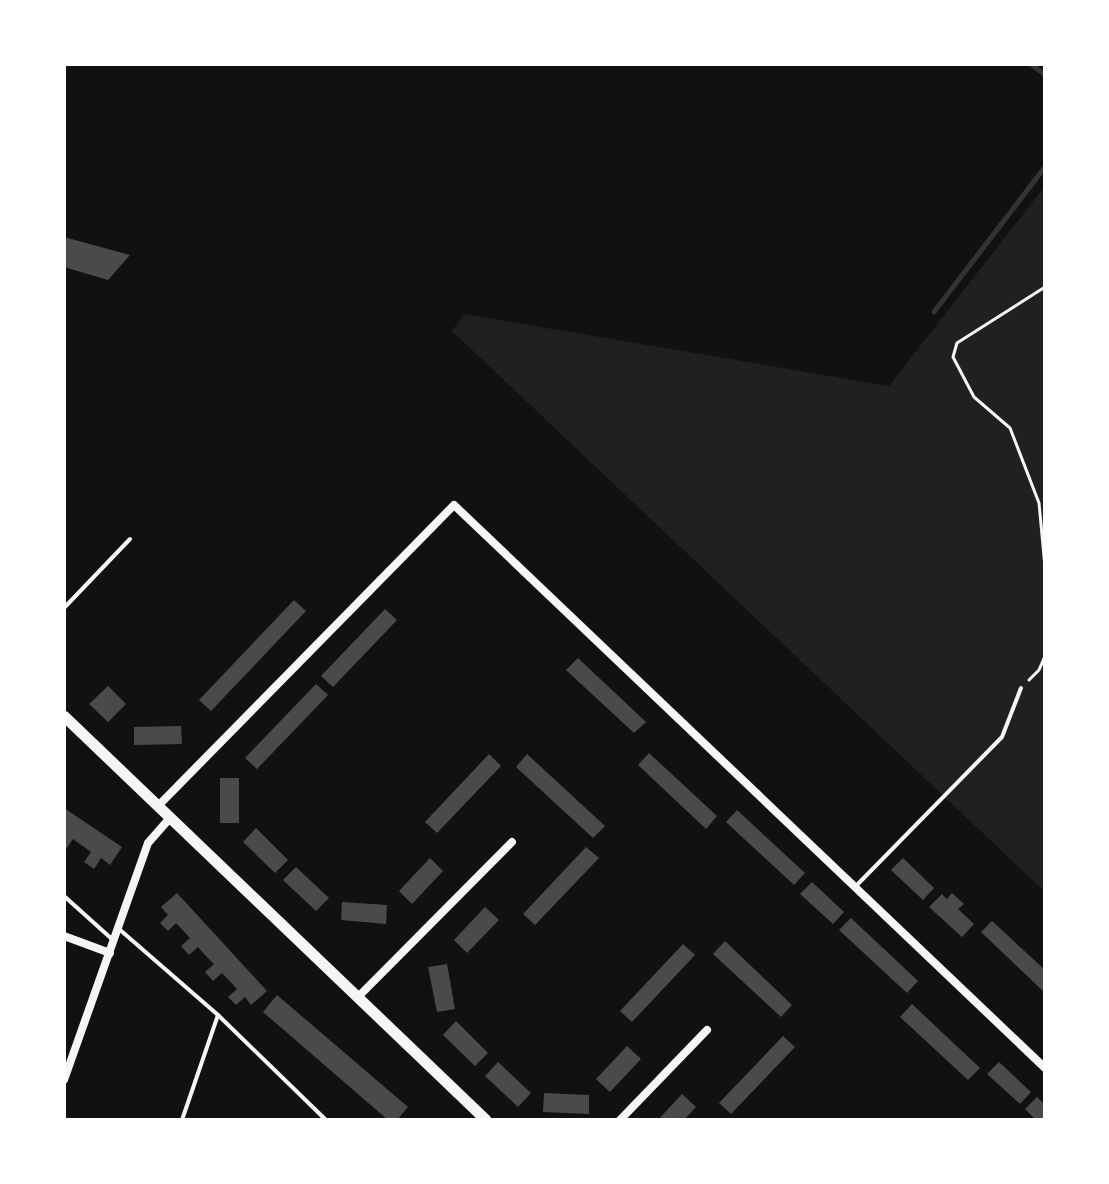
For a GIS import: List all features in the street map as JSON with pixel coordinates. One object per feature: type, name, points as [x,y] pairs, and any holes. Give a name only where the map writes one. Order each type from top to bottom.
[{"type":"street","points":[[158,806],[454,505],[1045,1068]]},
{"type":"street","points":[[64,716],[486,1120]]},
{"type":"street","points":[[64,1080],[148,843],[170,818]]},
{"type":"street","points":[[358,997],[512,842]]},
{"type":"street","points":[[64,936],[110,953]]},
{"type":"street","points":[[620,1120],[707,1030]]},
{"type":"lane","points":[[64,608],[130,539]]},
{"type":"lane","points":[[855,887],[1002,737],[1021,688]]},
{"type":"lane","points":[[64,896],[114,942]]},
{"type":"lane","points":[[119,929],[218,1015],[326,1120]]},
{"type":"lane","points":[[182,1120],[218,1015]]},
{"type":"path","points":[[1045,287],[957,343],[953,357],[974,397],[1010,428],[1039,503],[1045,567]]},
{"type":"path","points":[[1021,688],[1039,670],[1045,656]]},
{"type":"shaded area","points":[[1045,186],[1045,892],[452,331],[464,314],[889,386]]},
{"type":"building","points":[[64,237],[130,255],[108,280],[64,267]]},
{"type":"building","points":[[294,600],[306,611],[211,711],[199,700]]},
{"type":"building","points":[[385,609],[397,620],[333,687],[321,676]]},
{"type":"building","points":[[578,658],[646,722],[634,733],[566,670]]},
{"type":"building","points":[[316,684],[328,695],[257,769],[245,758]]},
{"type":"building","points":[[108,686],[126,704],[108,722],[89,704]]},
{"type":"building","points":[[181,726],[182,744],[134,745],[134,727]]},
{"type":"building","points":[[649,753],[717,816],[706,829],[638,765]]},
{"type":"building","points":[[489,754],[501,766],[437,833],[425,822]]},
{"type":"building","points":[[527,754],[605,826],[593,838],[516,767]]},
{"type":"building","points":[[220,778],[239,778],[239,823],[220,823]]},
{"type":"building","points":[[64,808],[122,847],[110,865],[101,858],[94,869],[84,862],[91,852],[73,839],[64,852]]},
{"type":"building","points":[[737,810],[805,873],[794,885],[726,822]]},
{"type":"building","points":[[256,828],[288,860],[275,873],[243,842]]},
{"type":"building","points":[[586,847],[599,858],[535,925],[523,914]]},
{"type":"building","points":[[430,858],[443,871],[412,904],[399,891]]},
{"type":"building","points":[[903,858],[934,888],[923,900],[891,870]]},
{"type":"building","points":[[296,867],[329,898],[316,911],[283,880]]},
{"type":"building","points":[[812,882],[844,912],[833,924],[800,894]]},
{"type":"building","points":[[177,893],[267,991],[251,1005],[245,997],[236,1005],[228,997],[237,989],[222,973],[213,981],[205,972],[214,964],[198,947],[189,955],[181,946],[190,938],[176,923],[168,931],[160,923],[168,915],[161,907]]},
{"type":"building","points":[[952,893],[964,904],[958,909],[974,924],[962,937],[929,907],[942,894],[947,899]]},
{"type":"building","points":[[342,902],[387,905],[386,924],[341,920]]},
{"type":"building","points":[[485,907],[499,920],[467,953],[454,940]]},
{"type":"building","points":[[851,918],[918,981],[907,993],[839,930]]},
{"type":"building","points":[[992,921],[1045,970],[1045,993],[981,932]]},
{"type":"building","points":[[725,941],[792,1005],[781,1017],[713,954]]},
{"type":"building","points":[[683,944],[695,955],[632,1022],[620,1011]]},
{"type":"building","points":[[447,964],[455,1009],[437,1012],[428,967]]},
{"type":"building","points":[[277,995],[408,1107],[397,1120],[388,1120],[263,1012]]},
{"type":"building","points":[[912,1004],[980,1068],[968,1080],[900,1017]]},
{"type":"building","points":[[456,1021],[488,1053],[475,1066],[443,1035]]},
{"type":"building","points":[[783,1036],[795,1047],[731,1114],[719,1103]]},
{"type":"building","points":[[627,1046],[641,1059],[610,1092],[596,1079]]},
{"type":"building","points":[[498,1062],[531,1093],[518,1107],[485,1076]]},
{"type":"building","points":[[999,1062],[1031,1092],[1020,1104],[987,1074]]},
{"type":"building","points":[[544,1093],[589,1095],[589,1114],[543,1112]]},
{"type":"building","points":[[682,1094],[696,1107],[684,1120],[658,1120]]},
{"type":"building","points":[[1037,1097],[1045,1105],[1045,1120],[1036,1120],[1025,1109]]},
{"type":"waterway","points":[[1031,64],[1045,75]]},
{"type":"waterway","points":[[934,312],[1045,167]]}]
